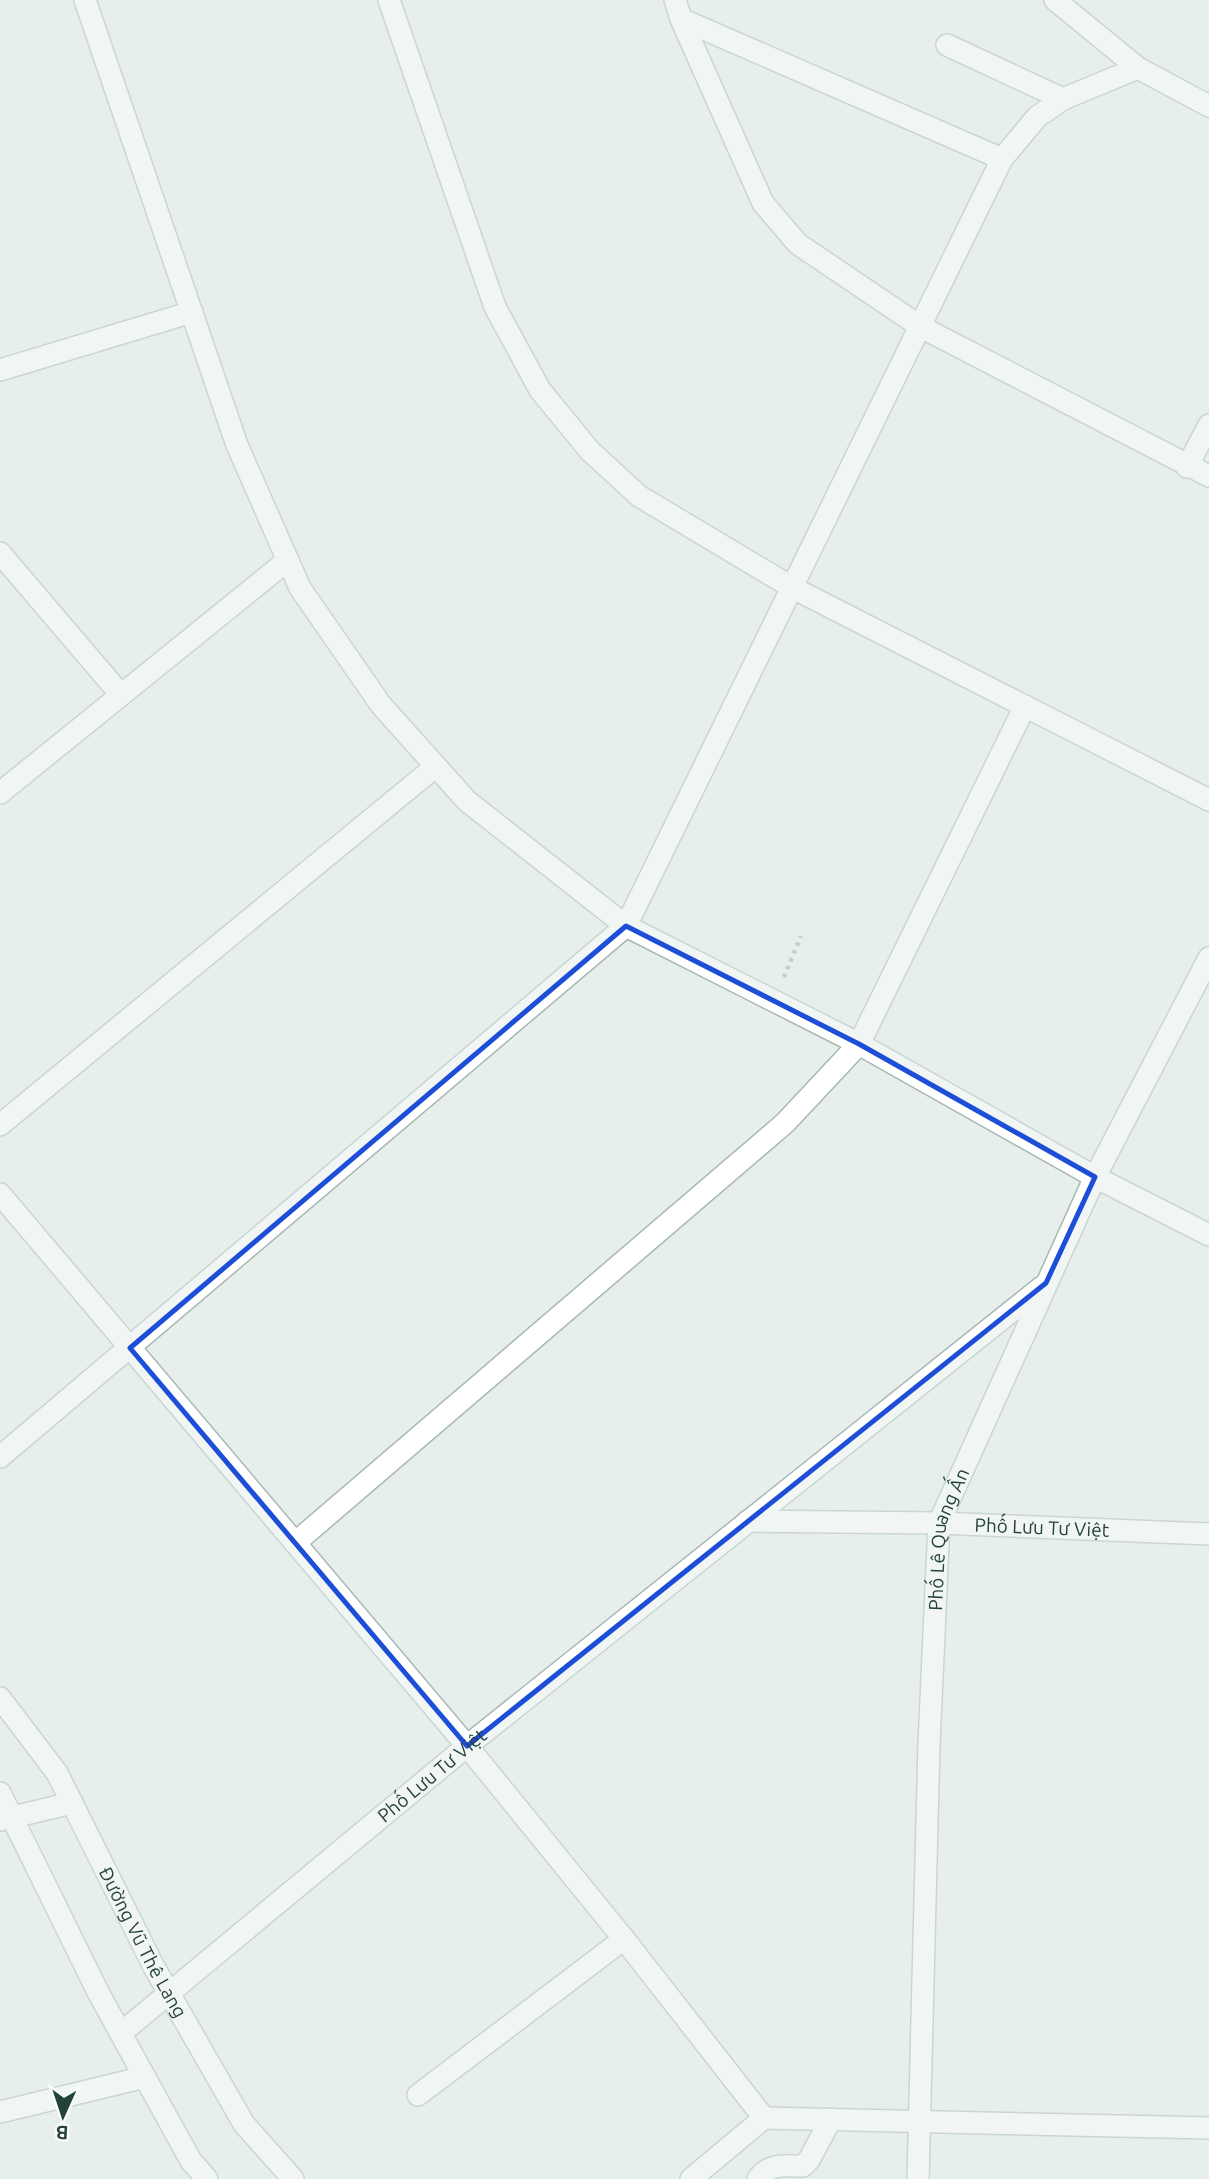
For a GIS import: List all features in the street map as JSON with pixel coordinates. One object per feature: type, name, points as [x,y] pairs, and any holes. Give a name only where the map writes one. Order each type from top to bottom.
[{"type":"street","points":[[85,0],[237,445],[300,588],[381,705],[467,802],[626,926],[859,1044],[1095,1177],[1209,1235]]},
{"type":"street","points":[[389,0],[495,307],[540,390],[590,451],[639,496],[793,588],[1209,800]]},
{"type":"street","points":[[1055,0],[1138,68],[1209,106]]},
{"type":"street","points":[[678,10],[1002,159]]},
{"type":"street","points":[[678,10],[763,203],[798,244],[921,327],[1187,467],[1209,476]]},
{"type":"street","points":[[947,45],[1063,99]]},
{"type":"street","points":[[0,1457],[626,926],[1002,159],[1037,117],[1063,99],[1138,68]]},
{"type":"street","points":[[0,370],[192,312]]},
{"type":"street","points":[[1187,467],[1209,425]]},
{"type":"street","points":[[0,553],[121,695]]},
{"type":"street","points":[[0,793],[288,560]]},
{"type":"street","points":[[295,1543],[785,1123],[859,1044],[1025,706]]},
{"type":"street","points":[[0,1125],[435,766]]},
{"type":"street","name":"Phố Lê Quang Ấn","points":[[918,2179],[929,1744],[939,1523],[1095,1177],[1209,957]]},
{"type":"street","points":[[0,1194],[467,1746],[624,1938],[764,2118]]},
{"type":"street","name":"Phố Lưu Tư Việt","points":[[121,2033],[467,1746],[1046,1283]]},
{"type":"street","name":"Phố Lưu Tư Việt","points":[[748,1521],[939,1523],[1209,1534]]},
{"type":"street","name":"Đường Vũ Thê Lang","points":[[0,1698],[57,1773],[154,1967],[244,2124],[293,2179]]},
{"type":"street","points":[[0,1793],[6,1819],[99,1994],[191,2161],[207,2179]]},
{"type":"street","points":[[6,1819],[72,1803]]},
{"type":"street","points":[[418,2095],[624,1938]]},
{"type":"street","points":[[0,2112],[145,2077]]},
{"type":"street","points":[[691,2179],[764,2118],[1209,2128]]},
{"type":"street","points":[[758,2179],[763,2171],[772,2166],[803,2166],[831,2119]]},
{"type":"path","points":[[774,1001],[801,936]]},
{"type":"highlighted area","points":[[626,926],[859,1044],[1095,1177],[1046,1283],[467,1746],[130,1348]]}]
